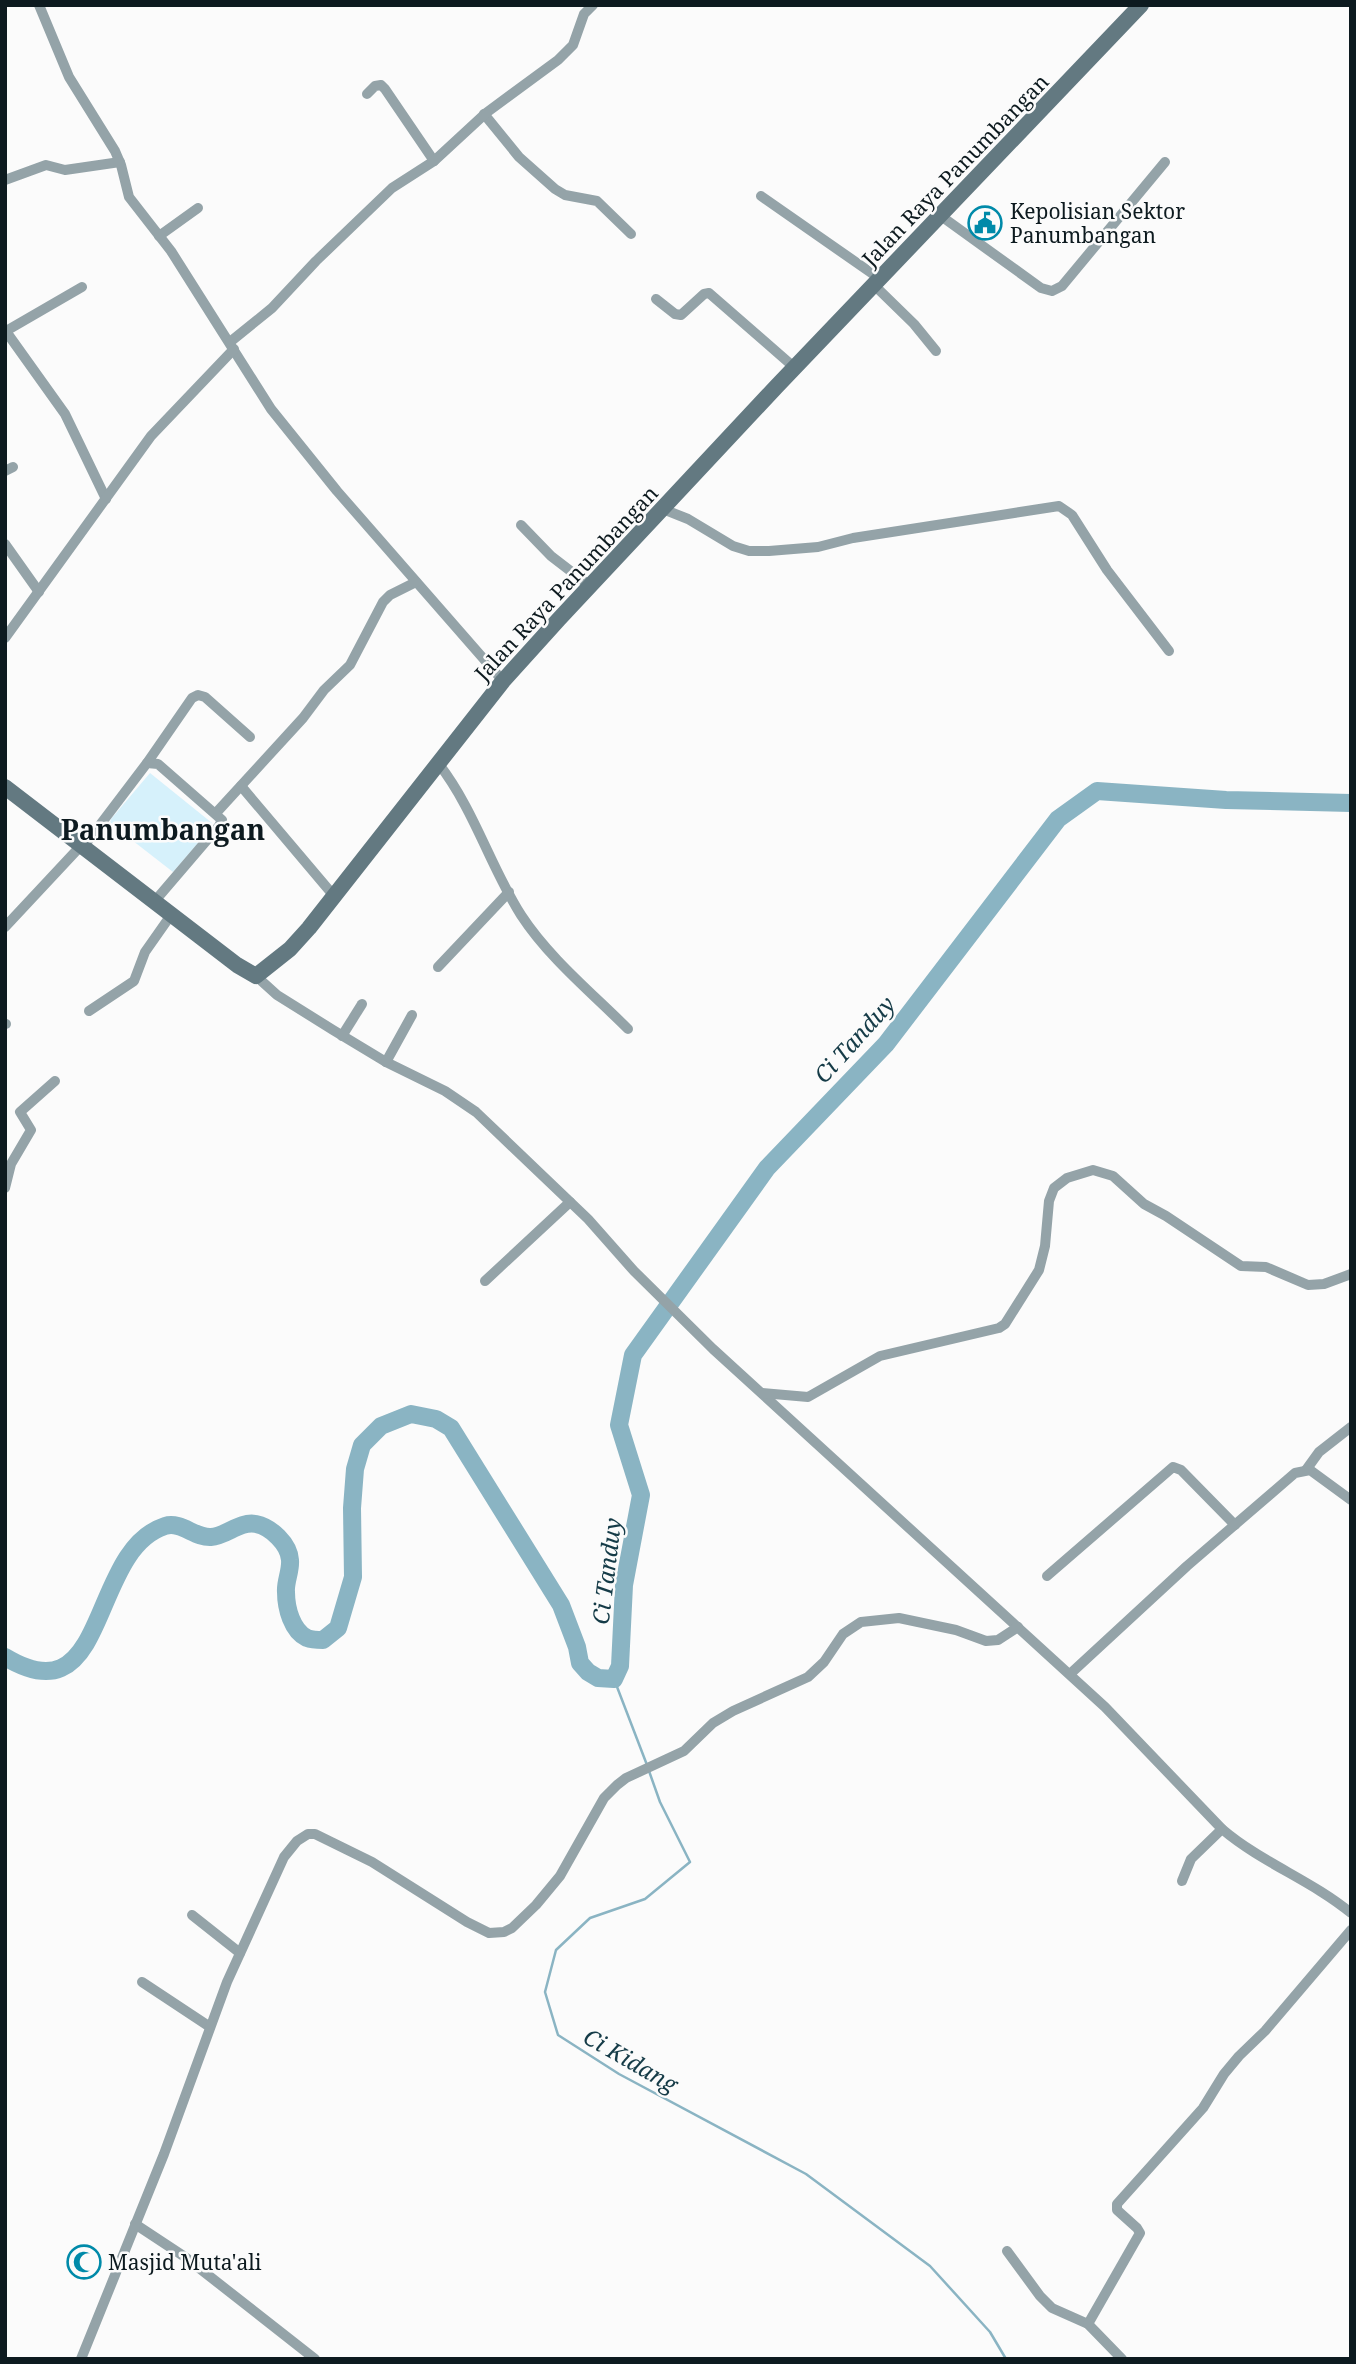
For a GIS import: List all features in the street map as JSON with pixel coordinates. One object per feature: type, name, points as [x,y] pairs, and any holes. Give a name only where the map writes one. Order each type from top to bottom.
[{"type":"main road","name":"Jalan Raya Panumbangan","points":[[256,975],[290,949],[503,681],[794,368],[1141,5]]},
{"type":"main road","points":[[5,787],[227,958],[256,975]]},
{"type":"street","points":[[39,5],[69,77],[120,162],[129,197],[159,236],[284,427],[503,681]]},
{"type":"street","points":[[5,638],[151,436],[232,346],[368,209],[392,188],[434,161],[484,114],[558,60],[573,44],[584,14],[593,5]]},
{"type":"street","points":[[367,94],[375,86],[381,85],[385,89],[434,161]]},
{"type":"street","points":[[484,114],[519,157],[555,189],[565,195],[597,201],[631,234]]},
{"type":"street","points":[[5,180],[46,165],[65,170],[120,162]]},
{"type":"street","points":[[941,216],[1041,288],[1052,291],[1062,286],[1165,162]]},
{"type":"street","points":[[761,196],[877,282],[936,351]]},
{"type":"street","points":[[159,236],[198,208]]},
{"type":"street","points":[[82,287],[6,330],[65,414],[106,499]]},
{"type":"street","points":[[656,299],[675,314],[681,315],[704,294],[709,293],[794,368]]},
{"type":"street","points":[[663,509],[688,519],[733,546],[749,551],[769,551],[818,547],[853,538],[1059,506],[1072,515],[1107,570],[1169,651]]},
{"type":"street","points":[[521,525],[551,556],[590,586]]},
{"type":"street","points":[[5,544],[38,592]]},
{"type":"street","points":[[216,813],[303,718],[324,690],[350,665],[383,602],[390,595],[416,582]]},
{"type":"street","points":[[5,927],[76,851],[84,846],[192,698],[198,695],[205,697],[250,737]]},
{"type":"street","points":[[147,763],[158,764],[222,820],[154,902]]},
{"type":"street","points":[[438,764],[461,799],[522,916],[549,950],[628,1028]]},
{"type":"street","points":[[241,786],[334,896]]},
{"type":"street","points":[[438,967],[509,892]]},
{"type":"street","points":[[89,1011],[134,981],[145,952],[171,915]]},
{"type":"street","points":[[256,975],[277,995],[342,1036],[463,1101],[570,1202],[713,1349],[1105,1707],[1222,1829],[1241,1845],[1318,1889],[1351,1913]]},
{"type":"street","points":[[342,1036],[362,1004]]},
{"type":"street","points":[[386,1062],[412,1015]]},
{"type":"street","points":[[5,1188],[11,1164],[31,1130],[20,1115],[21,1111],[55,1081]]},
{"type":"street","points":[[762,1393],[807,1397],[880,1356],[999,1328],[1005,1324],[1039,1270],[1045,1246],[1049,1201],[1054,1188],[1067,1178],[1093,1170],[1113,1176],[1144,1204],[1241,1266],[1266,1267],[1308,1285],[1324,1284],[1351,1274]]},
{"type":"street","points":[[485,1281],[570,1202]]},
{"type":"street","points":[[1070,1674],[1290,1477],[1306,1470],[1326,1445],[1351,1427]]},
{"type":"street","points":[[1047,1576],[1173,1467],[1181,1470],[1235,1525]]},
{"type":"street","points":[[1306,1470],[1317,1474],[1351,1500]]},
{"type":"street","points":[[80,2359],[240,1953],[284,1857],[297,1841],[315,1834],[372,1862],[467,1922],[489,1933],[504,1932],[512,1928],[536,1905],[560,1876],[604,1798],[626,1778],[689,1747],[713,1723],[723,1717],[814,1673],[844,1634],[861,1622],[900,1618],[956,1630],[986,1641],[998,1640],[1018,1628]]},
{"type":"street","points":[[1182,1881],[1191,1859],[1222,1829]]},
{"type":"street","points":[[192,1915],[240,1953]]},
{"type":"street","points":[[1087,2324],[1140,2233],[1117,2210],[1117,2204],[1203,2108],[1239,2056],[1265,2031],[1351,1930]]},
{"type":"street","points":[[142,1982],[210,2027]]},
{"type":"street","points":[[135,2224],[204,2272],[315,2359]]},
{"type":"street","points":[[1007,2251],[1052,2308],[1087,2324],[1122,2359]]},
{"type":"shaded area","points":[[150,773],[212,823],[210,829],[173,872],[110,823]]},
{"type":"waterway","name":"Ci Tanduy","points":[[5,1657],[25,1667],[47,1671],[61,1668],[76,1657],[88,1640],[130,1554],[145,1537],[171,1525],[205,1537],[217,1536],[250,1524],[273,1532],[283,1542],[289,1554],[286,1592],[291,1618],[302,1635],[309,1639],[323,1640],[338,1628],[353,1577],[352,1508],[355,1469],[362,1445],[381,1426],[411,1414],[436,1419],[451,1428],[561,1605],[577,1647],[580,1663],[598,1678],[614,1679],[620,1666],[624,1585],[641,1495],[619,1425],[633,1355],[767,1168],[886,1044],[1058,819],[1097,791],[1226,800],[1351,803]]},
{"type":"waterway","name":"Ci Kidang","points":[[614,1679],[647,1765]]},
{"type":"waterway","name":"Ci Kidang","points":[[649,1771],[660,1802],[690,1862],[645,1899],[590,1918],[556,1950],[545,1992],[558,2035],[619,2074],[806,2174],[930,2266],[990,2332],[1006,2359]]},
{"type":"place","name":"Kepolisian Sektor Panumbangan","points":[[985,223]]},
{"type":"place","name":"Masjid Muta'ali","points":[[84,2262]]},
{"type":"district","name":"Panumbangan","points":[[163,829]]}]
